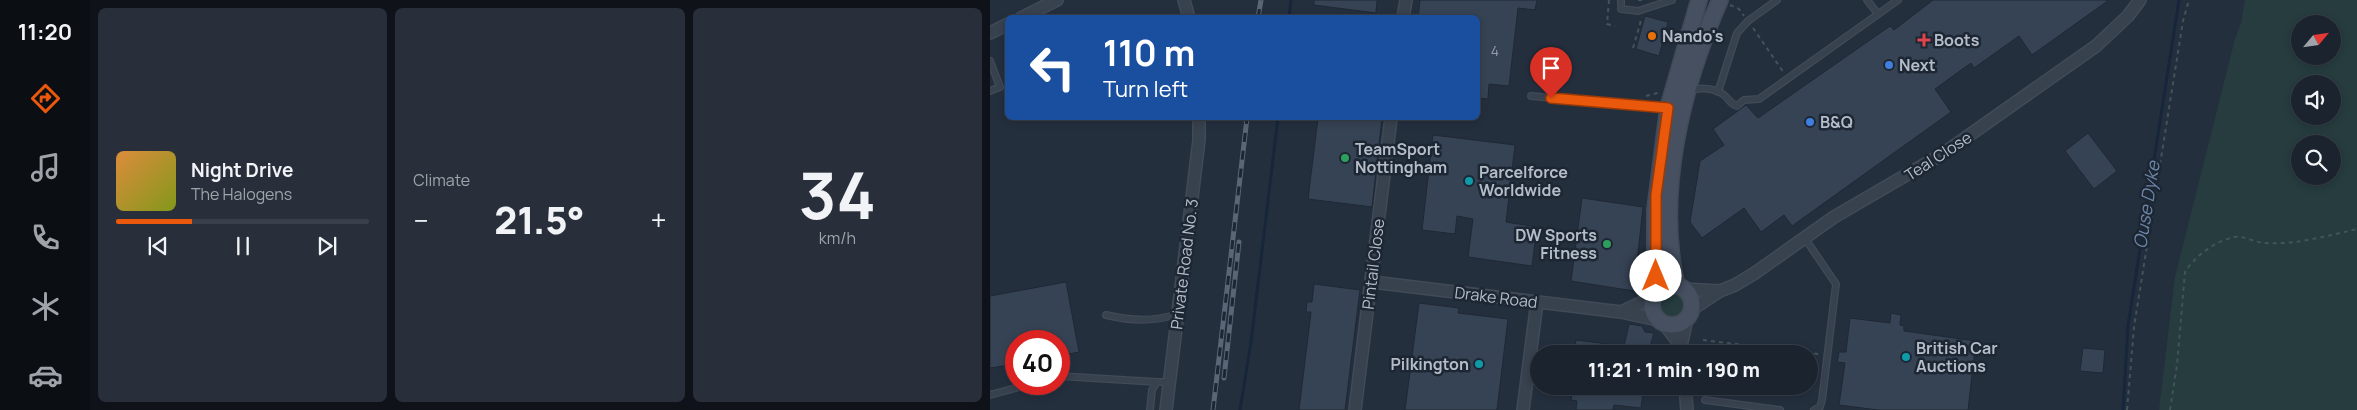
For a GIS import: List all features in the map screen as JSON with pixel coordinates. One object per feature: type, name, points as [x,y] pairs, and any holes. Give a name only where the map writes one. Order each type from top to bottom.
[{"type":"street","points":[[1027,15],[1057,0]]},
{"type":"street","points":[[1184,0],[1188,15]]},
{"type":"street","points":[[1404,15],[1406,0]]},
{"type":"street","points":[[1678,345],[1652,310],[1656,202],[1668,108],[1699,0]]},
{"type":"street","name":"Teal Close","points":[[1689,314],[1720,290],[1736,285],[1804,237],[1862,200],[1924,167],[1968,137],[2096,46],[2128,16],[2140,0]]},
{"type":"street","points":[[1683,345],[1691,300],[1680,287],[1671,257],[1671,186],[1678,132],[1700,50],[1724,2]]},
{"type":"street","points":[[990,33],[1005,26]]},
{"type":"street","name":"Private Road No. 3","points":[[1166,410],[1199,140],[1199,120]]},
{"type":"street","name":"Pintail Close","points":[[1355,410],[1391,120]]},
{"type":"street","name":"Drake Road","points":[[1372,282],[1621,312],[1661,322]]},
{"type":"street","points":[[1621,312],[1654,295],[1661,288],[1669,285],[1680,287]]},
{"type":"street","name":"Teal Close","points":[[1680,287],[1720,290]]},
{"type":"street","points":[[1523,410],[1537,302]]},
{"type":"street","points":[[1661,322],[1673,326],[1689,314]]},
{"type":"street","points":[[1686,395],[1687,410]]},
{"type":"lane","points":[[1621,4],[1638,12],[1672,0]]},
{"type":"lane","points":[[1718,92],[1737,33],[1748,21],[1777,0]]},
{"type":"lane","points":[[1867,0],[1878,14]]},
{"type":"lane","points":[[1688,93],[1700,88],[1718,92],[1736,106],[1744,100],[1759,99],[1898,0]]},
{"type":"lane","points":[[990,61],[1000,87],[990,91]]},
{"type":"lane","points":[[1532,96],[1668,108]]},
{"type":"lane","points":[[1804,237],[1836,284],[1829,356],[1822,400],[1820,407],[1814,410]]},
{"type":"lane","points":[[1106,315],[1132,321],[1153,321],[1178,314]]},
{"type":"lane","points":[[1070,377],[1170,382]]},
{"type":"lane","points":[[1150,410],[1152,390],[1157,382]]},
{"type":"lane","points":[[990,395],[1005,391]]},
{"type":"lane","points":[[1705,400],[1780,410]]},
{"type":"path","points":[[1609,0],[1607,24],[1615,26]]},
{"type":"path","points":[[2127,410],[2134,327],[2182,21],[2189,0]]},
{"type":"path","points":[[1724,2],[1739,9],[1787,78]]},
{"type":"path","points":[[1633,48],[1642,16]]},
{"type":"path","points":[[2170,410],[2177,365],[2185,272],[2193,260],[2208,248],[2235,237],[2264,243],[2312,239],[2357,229]]},
{"type":"path","points":[[1702,340],[1829,356]]},
{"type":"green space","points":[[2245,0],[2357,0],[2357,410],[2159,410],[2175,277],[2235,39],[2241,23]]},
{"type":"green space","points":[[1671,291],[1680,295],[1684,304],[1680,313],[1671,317],[1662,313],[1658,304],[1662,295]]},
{"type":"building","points":[[1314,0],[1377,0],[1376,13],[1314,5]]},
{"type":"building","points":[[1420,0],[1537,0],[1535,10],[1518,8],[1509,86],[1489,84],[1488,99],[1480,98],[1480,15],[1418,15]]},
{"type":"building","points":[[1933,0],[2109,0],[2032,55],[2019,36],[1974,68],[1971,63],[1935,89],[1951,112],[1792,226],[1784,215],[1761,232],[1744,208],[1702,238],[1690,222],[1700,161],[1724,145],[1713,129],[1746,105],[1758,118],[1890,26],[1894,30]]},
{"type":"building","name":"Nando's","points":[[1645,16],[1668,22],[1659,56],[1636,49]]},
{"type":"building","name":"TeamSport Nottingham","points":[[1318,120],[1382,120],[1372,207],[1308,199]]},
{"type":"building","points":[[2088,133],[2117,171],[2094,189],[2065,151]]},
{"type":"building","name":"Parcelforce Worldwide","points":[[1433,135],[1515,145],[1506,222],[1537,227],[1532,266],[1468,257],[1473,219],[1457,216],[1455,234],[1422,230]]},
{"type":"building","name":"DW Sports Fitness","points":[[1582,198],[1643,207],[1634,291],[1571,281]]},
{"type":"building","points":[[1066,282],[1079,352],[1070,354],[1070,330],[1005,330],[1005,366],[990,368],[990,296]]},
{"type":"building","points":[[1314,284],[1360,290],[1345,410],[1299,410],[1311,312],[1306,312],[1307,302],[1312,302]]},
{"type":"building","points":[[1419,303],[1459,308],[1458,313],[1508,319],[1497,410],[1405,410]]},
{"type":"building","name":"British Car Auctions","points":[[1891,313],[1901,315],[1900,325],[1904,326],[1904,331],[1976,341],[1968,410],[1878,410],[1839,405],[1845,363],[1837,362],[1839,352],[1846,352],[1850,318],[1890,323]]},
{"type":"building","points":[[1629,324],[1642,326],[1645,332],[1654,333],[1651,345],[1624,345]]},
{"type":"building","points":[[1576,340],[1616,345],[1575,345]]},
{"type":"building","points":[[2083,348],[2105,350],[2103,373],[2080,371]]},
{"type":"building","points":[[1572,395],[1643,395],[1641,408],[1614,405],[1613,410],[1576,410],[1577,401],[1571,400]]},
{"type":"waterway","points":[[1289,15],[1291,0]]},
{"type":"waterway","name":"Ouse Dyke","points":[[2123,410],[2128,326],[2179,0]]},
{"type":"waterway","points":[[1240,410],[1251,342],[1278,120]]},
{"type":"railway","points":[[1258,15],[1261,0]]},
{"type":"railway","points":[[1213,410],[1247,120]]},
{"type":"railway","points":[[1224,378],[1239,242]]},
{"type":"place","name":"Nando's","points":[[1652,36]]},
{"type":"place","name":"Boots","points":[[1924,40]]},
{"type":"place","name":"Next","points":[[1889,65]]},
{"type":"place","name":"B&Q","points":[[1810,122]]},
{"type":"place","name":"TeamSport Nottingham","points":[[1345,158]]},
{"type":"place","name":"Parcelforce Worldwide","points":[[1469,181]]},
{"type":"place","name":"DW Sports Fitness","points":[[1607,244]]},
{"type":"place","name":"British Car Auctions","points":[[1906,357]]},
{"type":"place","name":"Pilkington","points":[[1479,364]]},
{"type":"route","points":[[1551,98],[1668,108],[1656,195],[1656,276]]}]
